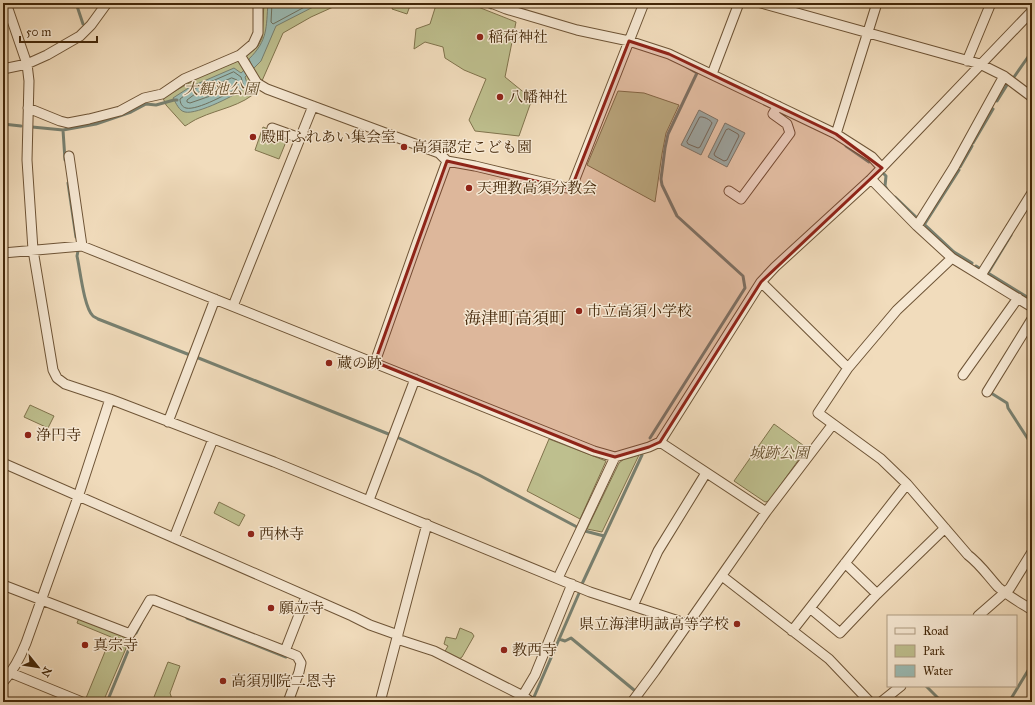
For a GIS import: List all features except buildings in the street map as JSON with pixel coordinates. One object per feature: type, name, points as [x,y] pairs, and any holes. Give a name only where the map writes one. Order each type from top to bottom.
[{"type":"street","points":[[6,3],[27,64],[29,81],[27,160],[33,250],[53,370],[57,378],[65,384],[110,399],[369,500],[590,592],[688,624]]},
{"type":"street","points":[[3,69],[27,64],[47,55],[80,36],[91,25],[107,3]]},
{"type":"street","points":[[28,108],[68,123],[120,111],[144,98],[162,94],[193,74],[240,55],[253,44],[258,33],[258,3]]},
{"type":"street","points":[[491,3],[506,9],[577,30],[629,41],[669,54],[836,134],[872,158],[882,168]]},
{"type":"street","points":[[240,55],[248,71],[261,86],[439,153],[448,161],[567,188],[573,184],[603,103],[644,3]]},
{"type":"street","points":[[712,74],[739,3]]},
{"type":"street","points":[[761,3],[793,7],[867,32],[980,64],[1004,76],[1032,97]]},
{"type":"street","points":[[836,134],[877,3]]},
{"type":"street","points":[[967,61],[991,3]]},
{"type":"street","points":[[3,253],[82,246],[375,362],[594,451],[615,457],[649,447],[660,442],[761,282],[775,267],[882,168],[1032,11]]},
{"type":"street","points":[[916,226],[954,167],[1004,76]]},
{"type":"street","points":[[233,306],[313,106]]},
{"type":"street","points":[[729,191],[741,199],[790,133],[787,124],[773,114],[778,106]]},
{"type":"street","points":[[272,128],[300,138]]},
{"type":"street","points":[[69,156],[82,246]]},
{"type":"street","points":[[375,362],[448,161]]},
{"type":"street","points":[[871,179],[916,226],[952,258],[1032,307]]},
{"type":"street","points":[[981,276],[1032,193]]},
{"type":"street","points":[[952,258],[897,310],[848,368],[818,413],[881,459],[907,484],[968,555],[976,561],[1005,593],[1032,610]]},
{"type":"street","points":[[761,282],[848,368]]},
{"type":"street","points":[[963,375],[1018,298]]},
{"type":"street","points":[[168,422],[215,299]]},
{"type":"street","points":[[987,392],[1032,319]]},
{"type":"street","points":[[369,500],[415,379]]},
{"type":"street","points":[[3,682],[18,662],[42,600],[110,399]]},
{"type":"street","points":[[632,702],[766,512],[833,424]]},
{"type":"street","points":[[174,538],[213,439]]},
{"type":"street","points":[[660,442],[766,512]]},
{"type":"street","points":[[558,578],[615,457]]},
{"type":"street","points":[[3,463],[397,637],[434,651],[521,699],[531,702]]},
{"type":"street","points":[[633,606],[658,550],[706,473]]},
{"type":"street","points":[[792,630],[907,484]]},
{"type":"street","points":[[380,702],[427,524]]},
{"type":"street","points":[[810,608],[840,632],[945,528]]},
{"type":"street","points":[[979,615],[1005,593],[1032,552]]},
{"type":"street","points":[[845,563],[877,594]]},
{"type":"street","points":[[722,576],[829,659],[870,702]]},
{"type":"street","points":[[521,699],[543,658],[572,584]]},
{"type":"street","points":[[3,585],[130,634],[150,600],[154,600],[285,651],[297,656],[301,663],[300,672],[288,702]]},
{"type":"street","points":[[285,651],[306,597]]},
{"type":"street","points":[[11,673],[82,702]]},
{"type":"street","points":[[881,702],[900,687]]},
{"type":"highlighted area","points":[[629,41],[669,54],[836,134],[882,168],[761,282],[660,442],[649,447],[615,457],[594,451],[375,362],[447,161],[567,188],[573,184]]},
{"type":"green space","name":"大観池公園","points":[[264,3],[342,3],[311,17],[283,33],[258,90],[252,95],[238,104],[206,115],[185,126],[166,105],[163,98],[208,72],[249,54],[258,46],[262,38]]},
{"type":"green space","points":[[394,3],[411,3],[407,14],[392,9]]},
{"type":"green space","points":[[441,3],[468,3],[516,22],[505,77],[532,99],[519,136],[475,131],[469,120],[486,79],[464,70],[445,58],[443,47],[425,42],[414,49],[416,29],[430,24],[436,5]]},
{"type":"green space","points":[[618,91],[644,93],[679,105],[666,133],[655,202],[587,165]]},
{"type":"green space","points":[[263,127],[288,137],[279,159],[255,150]]},
{"type":"green space","points":[[30,405],[54,416],[48,428],[24,417]]},
{"type":"green space","name":"城跡公園","points":[[774,424],[807,448],[769,501],[765,502],[734,481]]},
{"type":"green space","points":[[549,439],[606,461],[580,519],[527,491]]},
{"type":"green space","points":[[639,455],[602,532],[587,529],[619,463],[624,459]]},
{"type":"green space","points":[[219,502],[245,515],[239,526],[214,513]]},
{"type":"green space","points":[[79,618],[130,639],[103,702],[96,702],[86,698],[111,637],[77,623]]},
{"type":"green space","points":[[460,628],[472,633],[474,636],[462,657],[459,659],[444,653],[448,646],[444,644],[446,637],[456,639]]},
{"type":"green space","points":[[168,662],[180,666],[170,693],[173,702],[152,702]]},
{"type":"water","points":[[268,3],[321,3],[276,26],[261,61],[245,77],[248,86],[227,99],[208,107],[191,112],[181,110],[173,98],[190,87],[234,68],[241,73],[251,64],[249,59],[260,46],[265,33]]},
{"type":"water","points":[[699,110],[718,120],[701,155],[681,145]]},
{"type":"water","points":[[725,123],[745,133],[727,167],[708,157]]},
{"type":"waterway","points":[[76,3],[83,24]]},
{"type":"waterway","points":[[480,3],[491,8]]},
{"type":"waterway","points":[[1014,77],[1028,57],[1032,59]]},
{"type":"waterway","points":[[650,438],[745,288],[743,276],[677,216],[662,185],[661,179],[668,134],[697,73],[687,67]]},
{"type":"waterway","points":[[997,101],[1007,85]]},
{"type":"waterway","points":[[32,127],[63,130],[96,124],[131,112],[146,104],[156,105],[177,100]]},
{"type":"waterway","points":[[973,143],[993,109]]},
{"type":"waterway","points":[[3,124],[21,126]]},
{"type":"waterway","points":[[63,130],[65,160]]},
{"type":"waterway","points":[[846,146],[869,162]]},
{"type":"waterway","points":[[960,167],[972,146]]},
{"type":"waterway","points":[[924,225],[959,170]]},
{"type":"waterway","points":[[884,174],[886,176],[885,186],[888,191]]},
{"type":"waterway","points":[[68,183],[76,237]]},
{"type":"waterway","points":[[895,197],[916,217]]},
{"type":"waterway","points":[[924,224],[954,252],[972,263]]},
{"type":"waterway","points":[[988,273],[1011,235]]},
{"type":"waterway","points":[[78,251],[77,256],[85,297],[87,305],[93,316],[190,355]]},
{"type":"waterway","points":[[976,266],[981,269]]},
{"type":"waterway","points":[[988,273],[1032,300]]},
{"type":"waterway","points":[[196,357],[391,435]]},
{"type":"waterway","points":[[991,393],[1007,403],[1008,408],[1028,439]]},
{"type":"waterway","points":[[1032,433],[1028,439],[1032,446]]},
{"type":"waterway","points":[[399,438],[479,475],[577,527]]},
{"type":"waterway","points":[[582,584],[642,455]]},
{"type":"waterway","points":[[585,531],[604,536]]},
{"type":"waterway","points":[[534,697],[580,591]]},
{"type":"waterway","points":[[187,618],[286,657]]},
{"type":"waterway","points":[[136,633],[141,623]]},
{"type":"waterway","points":[[559,639],[565,641],[571,638],[634,690]]},
{"type":"waterway","points":[[107,702],[133,639]]},
{"type":"waterway","points":[[1009,702],[1032,664]]},
{"type":"waterway","points":[[927,687],[942,702]]},
{"type":"place","name":"稲荷神社","points":[[480,37]]},
{"type":"place","name":"八幡神社","points":[[500,97]]},
{"type":"place","name":"殿町ふれあい集会室","points":[[253,137]]},
{"type":"place","name":"高須認定こども園","points":[[404,147]]},
{"type":"place","name":"天理教高須分教会","points":[[469,188]]},
{"type":"place","name":"市立高須小学校","points":[[579,311]]},
{"type":"place","name":"蔵の跡","points":[[329,363]]},
{"type":"place","name":"浄円寺","points":[[28,435]]},
{"type":"place","name":"西林寺","points":[[251,534]]},
{"type":"place","name":"願立寺","points":[[271,608]]},
{"type":"place","name":"県立海津明誠高等学校","points":[[737,624]]},
{"type":"place","name":"真宗寺","points":[[85,645]]},
{"type":"place","name":"教西寺","points":[[504,650]]},
{"type":"place","name":"高須別院二恩寺","points":[[223,681]]},
{"type":"district","name":"海津町高須町","points":[[515,318]]}]
